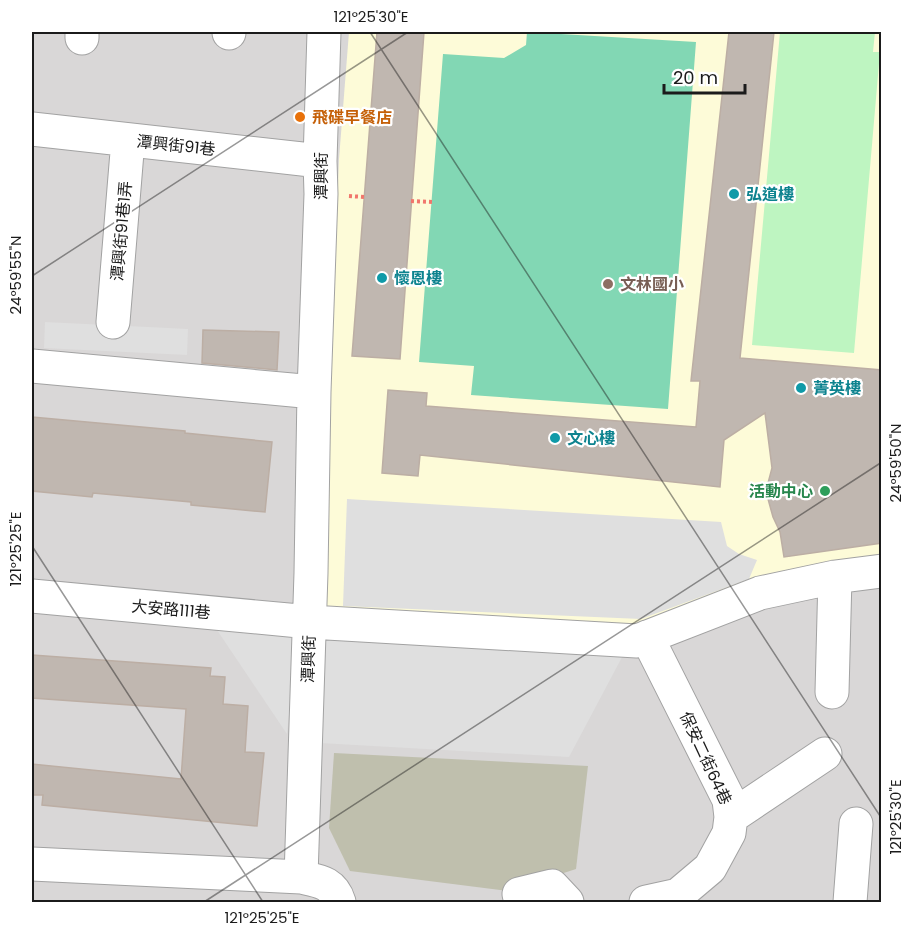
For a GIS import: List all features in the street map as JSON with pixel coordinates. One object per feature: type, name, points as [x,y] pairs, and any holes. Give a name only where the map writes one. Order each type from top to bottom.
[{"type":"street","name":"潭興街","points":[[301,877],[310,622],[324,32]]},
{"type":"street","name":"潭興街91巷","points":[[32,129],[320,160]]},
{"type":"street","name":"潭興街91巷1弄","points":[[113,322],[128,140]]},
{"type":"street","points":[[32,366],[314,392]]},
{"type":"street","name":"大安路111巷","points":[[32,596],[310,622],[637,641],[760,593],[835,577],[882,571]]},
{"type":"street","points":[[832,692],[835,577]]},
{"type":"street","name":"保安二街64巷","points":[[647,637],[729,800],[731,817],[729,833],[710,868],[680,899]]},
{"type":"street","points":[[731,817],[825,754]]},
{"type":"street","points":[[850,903],[856,824]]},
{"type":"street","points":[[32,864],[301,877],[323,882],[336,893],[339,903]]},
{"type":"street","points":[[521,903],[519,894],[552,886],[567,903]]},
{"type":"street","points":[[646,903],[680,899]]},
{"type":"path","points":[[411,201],[432,202]]},
{"type":"shaded area","points":[[32,32],[881,32],[881,902],[32,902]]},
{"type":"shaded area","name":"文林國小","points":[[349,32],[881,32],[881,564],[635,634],[326,616],[331,373],[339,159]]},
{"type":"shaded area","points":[[45,322],[188,329],[187,355],[44,348]]},
{"type":"shaded area","points":[[347,499],[721,522],[727,546],[739,554],[757,560],[749,579],[641,619],[343,606]]},
{"type":"shaded area","points":[[213,624],[297,633],[287,734]]},
{"type":"shaded area","points":[[325,631],[629,644],[569,757],[320,743]]},
{"type":"shaded area","points":[[334,753],[588,766],[576,869],[508,891],[350,871],[329,828]]},
{"type":"green space","points":[[527,32],[696,42],[668,409],[471,395],[474,366],[419,362],[443,54],[504,58],[526,45]]},
{"type":"green space","points":[[780,32],[875,32],[873,52],[880,52],[854,353],[752,345]]},
{"type":"building","name":"懷恩樓","points":[[377,32],[424,32],[400,359],[352,356]]},
{"type":"building","points":[[729,32],[774,32],[740,358],[882,370],[882,543],[784,557],[780,532],[768,499],[768,483],[772,468],[765,413],[724,440],[720,487],[420,455],[418,476],[382,473],[388,390],[427,393],[426,406],[696,427],[700,381],[691,381]]},
{"type":"building","points":[[203,330],[279,332],[277,370],[202,363]]},
{"type":"building","points":[[32,417],[185,431],[185,433],[272,442],[265,512],[191,505],[191,502],[93,493],[92,497],[32,491]]},
{"type":"building","points":[[32,655],[211,668],[210,676],[225,677],[223,704],[248,706],[245,752],[264,753],[257,826],[42,805],[43,795],[32,795],[32,764],[181,779],[186,709],[32,698]]},
{"type":"place","name":"飛碟早餐店","points":[[300,117]]},
{"type":"place","name":"弘道樓","points":[[734,194]]},
{"type":"place","name":"懷恩樓","points":[[382,278]]},
{"type":"place","name":"文林國小","points":[[608,284]]},
{"type":"place","name":"菁英樓","points":[[801,388]]},
{"type":"place","name":"文心樓","points":[[555,438]]},
{"type":"place","name":"活動中心","points":[[825,491]]}]
